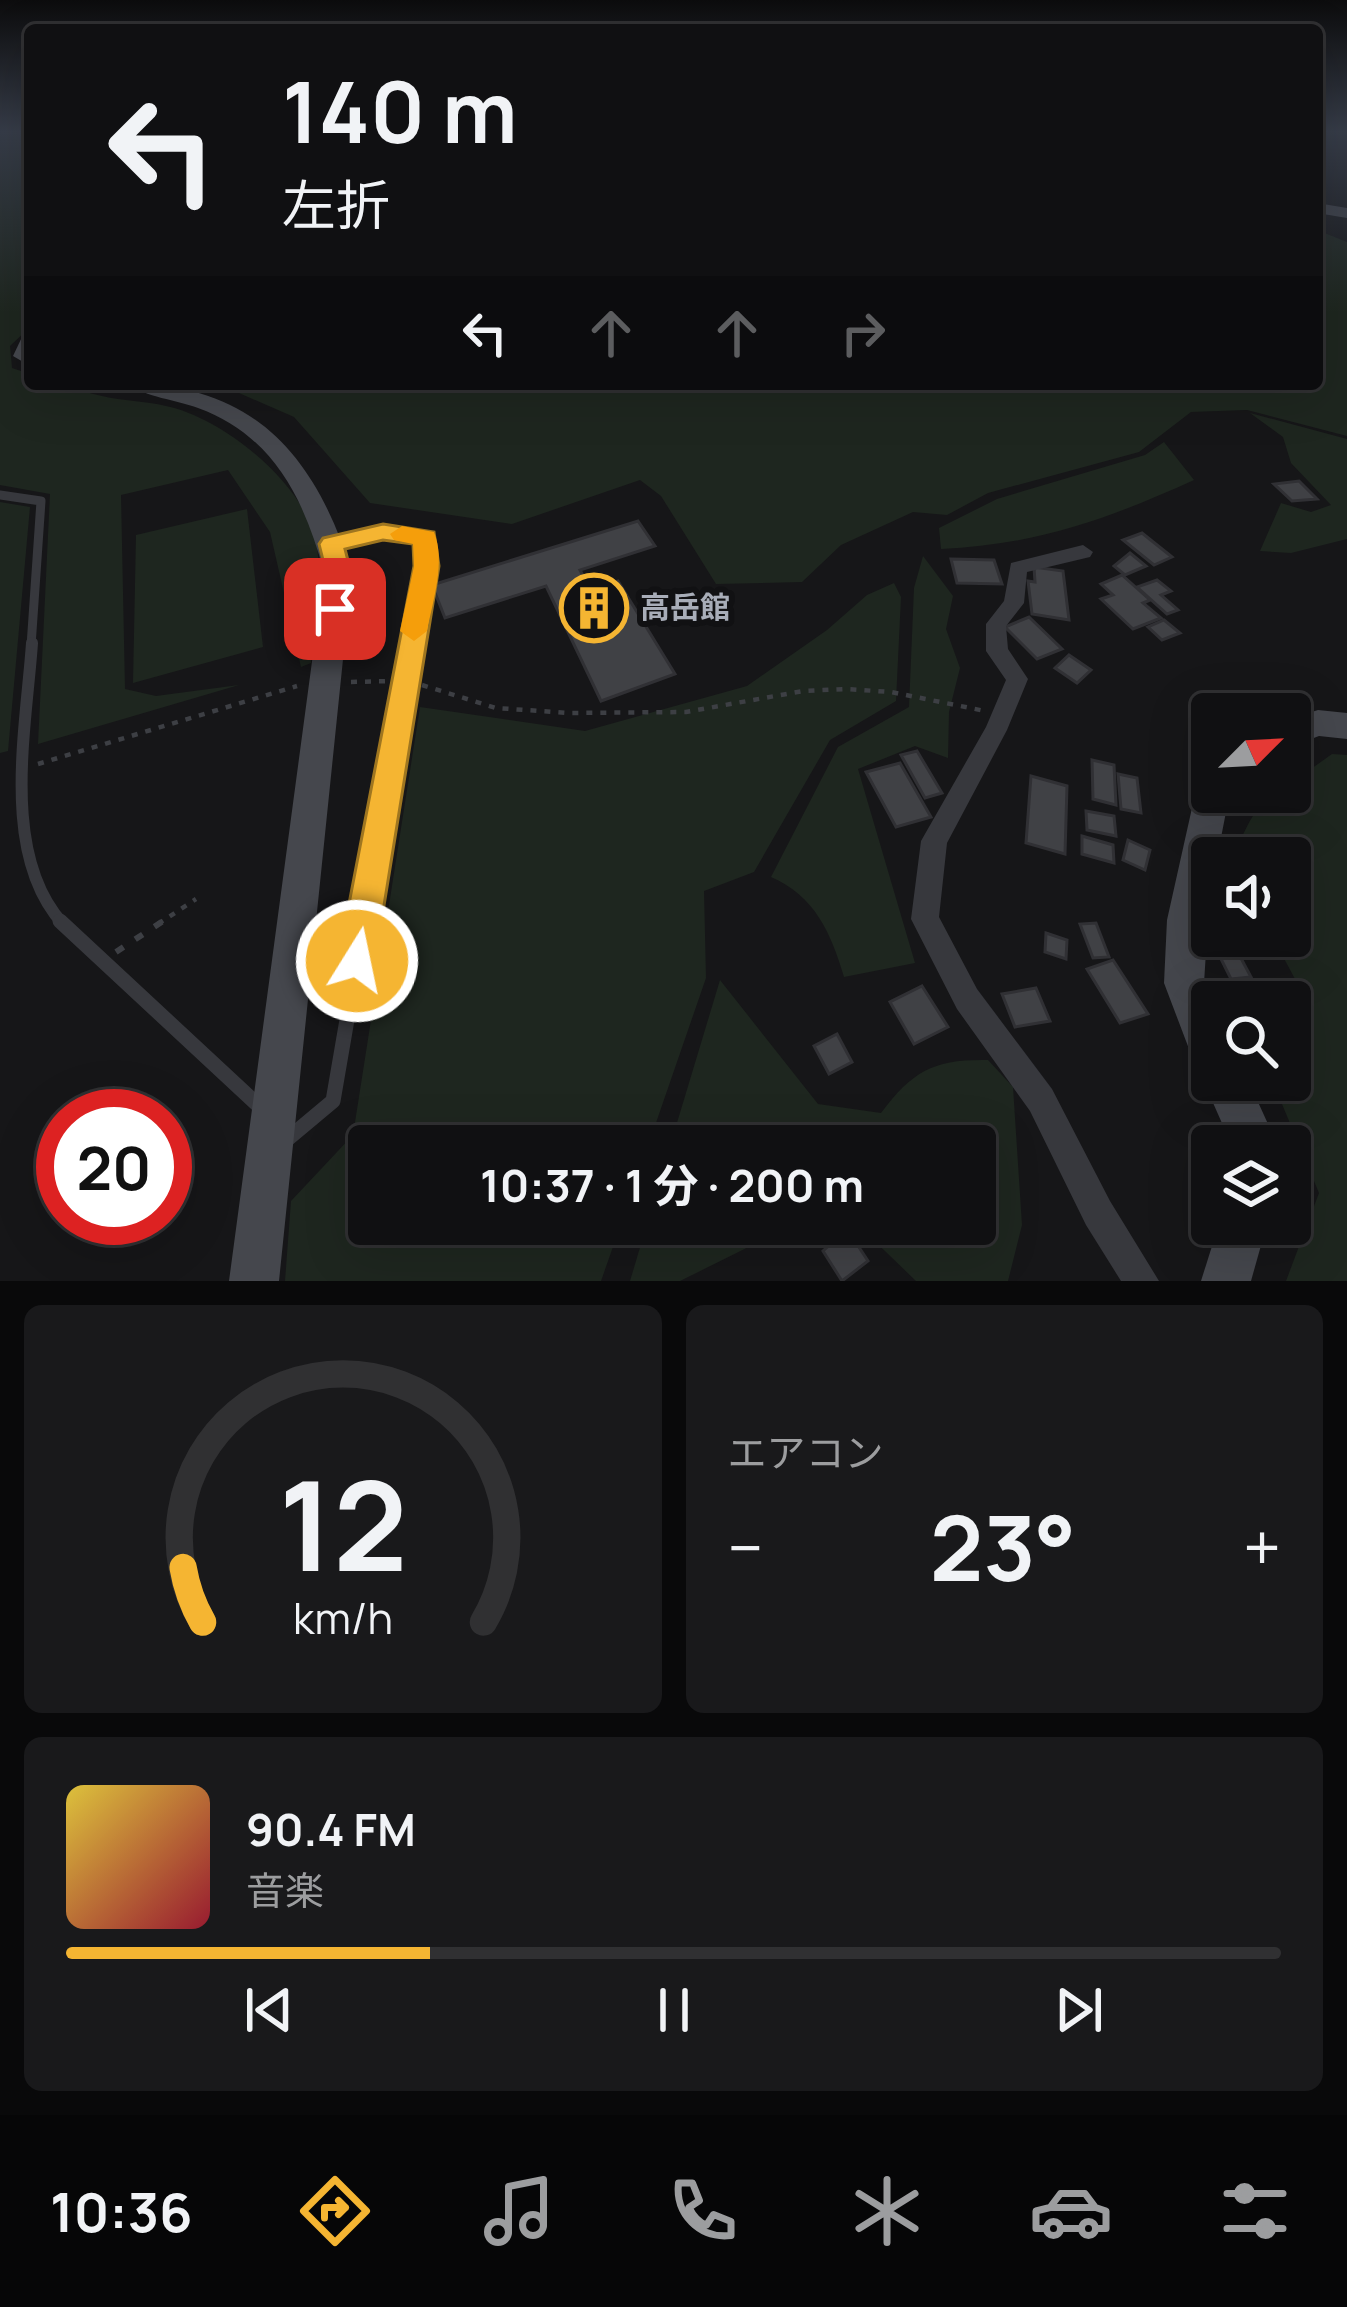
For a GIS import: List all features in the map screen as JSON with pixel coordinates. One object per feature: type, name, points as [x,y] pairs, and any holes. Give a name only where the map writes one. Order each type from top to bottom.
[{"type":"street","points":[[159,390],[232,413],[265,436],[297,468],[323,512],[338,572],[254,1281]]},
{"type":"street","points":[[1083,552],[1018,568],[1014,604],[995,624],[997,651],[1017,679],[934,841],[925,919],[968,999],[1041,1100],[1098,1213],[1141,1281]]},
{"type":"street","points":[[1311,726],[1347,726]]},
{"type":"street","points":[[1191,1001],[1184,983],[1186,920],[1208,813]]},
{"type":"street","points":[[1226,1281],[1237,1245]]},
{"type":"lane","points":[[0,495],[41,501],[23,769],[26,840],[35,885],[58,919],[274,1137],[333,1101],[427,566],[425,537],[383,532],[331,544]]},
{"type":"path","points":[[23,769],[226,704],[328,682],[404,680],[496,707],[569,712],[686,712],[802,691],[846,689],[891,692],[1002,715]]},
{"type":"path","points":[[103,960],[196,899]]},
{"type":"shaded area","points":[[0,193],[24,193],[24,333],[10,346],[12,368],[24,372],[24,390],[75,390],[187,412],[230,435],[270,467],[301,505],[316,540],[318,593],[311,663],[301,667],[270,532],[228,470],[121,495],[125,689],[156,696],[239,685],[38,744],[50,494],[0,485]]},
{"type":"shaded area","points":[[1323,232],[1347,242],[1347,436],[1247,410],[1191,412],[1139,452],[988,493],[947,515],[913,512],[841,545],[802,582],[716,584],[661,496],[640,480],[512,524],[370,503],[294,417],[232,390],[1323,390]]},
{"type":"shaded area","points":[[1250,413],[1347,439],[1347,539],[1291,553],[1260,551],[1281,503],[1311,512],[1331,505],[1291,463],[1283,437]]},
{"type":"shaded area","points":[[1164,442],[1194,480],[1071,528],[1009,542],[941,549],[939,528],[997,499],[1145,455]]},
{"type":"shaded area","points":[[0,502],[30,507],[8,751],[0,753]]},
{"type":"shaded area","points":[[247,509],[263,647],[133,683],[136,535]]},
{"type":"shaded area","points":[[923,556],[953,596],[946,629],[960,668],[949,712],[948,758],[915,746],[858,769],[915,963],[844,977],[833,945],[810,905],[771,877],[838,747],[909,707],[914,588]]},
{"type":"shaded area","points":[[894,583],[901,597],[896,701],[830,740],[754,872],[704,891],[706,978],[655,1125],[355,1125],[420,707],[585,731],[747,686],[827,630],[867,595]]},
{"type":"shaded area","points":[[1332,754],[1347,755],[1347,1281],[1286,1281],[1300,1245],[1311,1245],[1311,1214],[1319,1193],[1311,1174],[1311,1125],[1291,1125],[1281,1101],[1311,1101],[1311,981],[1294,981],[1283,957],[1311,957],[1311,837],[1242,837],[1256,813],[1311,813],[1311,769]]},
{"type":"shaded area","points":[[720,980],[818,1104],[881,1113],[904,1086],[927,1070],[953,1062],[988,1060],[1013,1087],[1022,1225],[1008,1281],[916,1281],[879,1245],[996,1245],[996,1125],[676,1125]]},
{"type":"shaded area","points":[[348,1140],[348,1245],[614,1245],[601,1281],[285,1281],[291,1201]]},
{"type":"shaded area","points":[[641,1245],[753,1245],[680,1281],[630,1281]]},
{"type":"building","points":[[1299,481],[1317,499],[1292,501],[1274,484]]},
{"type":"building","name":"高岳館","points":[[638,521],[655,546],[580,570],[591,590],[618,581],[675,674],[601,701],[546,586],[445,618],[432,585]]},
{"type":"building","points":[[1142,533],[1172,557],[1154,565],[1123,540]]},
{"type":"building","points":[[1130,553],[1146,566],[1125,575],[1114,566]]},
{"type":"building","points":[[951,559],[994,560],[1002,584],[957,583]]},
{"type":"building","points":[[1034,567],[1063,571],[1069,620],[1032,614],[1028,581],[1035,582]]},
{"type":"building","points":[[1122,575],[1150,600],[1143,603],[1161,618],[1133,629],[1101,599],[1113,595],[1101,584]]},
{"type":"building","points":[[1157,580],[1171,591],[1161,595],[1178,610],[1167,614],[1137,587]]},
{"type":"building","points":[[1029,617],[1062,649],[1037,659],[1005,627]]},
{"type":"building","points":[[1164,620],[1180,633],[1162,640],[1148,627]]},
{"type":"building","points":[[1069,655],[1091,670],[1077,683],[1055,668]]},
{"type":"building","points":[[917,751],[942,793],[925,798],[901,755]]},
{"type":"building","points":[[1092,760],[1114,765],[1116,805],[1093,799]]},
{"type":"building","points":[[900,763],[931,817],[896,827],[866,772]]},
{"type":"building","points":[[1118,774],[1137,778],[1141,813],[1121,809]]},
{"type":"building","points":[[1031,776],[1067,786],[1065,854],[1026,843]]},
{"type":"building","points":[[1086,811],[1114,816],[1116,836],[1087,830]]},
{"type":"building","points":[[1082,836],[1113,845],[1114,863],[1082,854]]},
{"type":"building","points":[[1128,840],[1150,850],[1145,870],[1123,860]]},
{"type":"building","points":[[1096,923],[1109,957],[1093,958],[1080,924]]},
{"type":"building","points":[[1046,933],[1067,940],[1066,959],[1045,952]]},
{"type":"building","points":[[1220,957],[1240,957],[1251,977],[1231,979]]},
{"type":"building","points":[[1113,960],[1148,1014],[1120,1023],[1087,969]]},
{"type":"building","points":[[922,986],[948,1027],[914,1044],[890,1002]]},
{"type":"building","points":[[1036,988],[1050,1021],[1015,1027],[1002,994]]},
{"type":"building","points":[[837,1034],[852,1062],[829,1074],[814,1046]]},
{"type":"building","points":[[830,1245],[858,1245],[868,1261],[842,1281],[823,1251]]},
{"type":"slow traffic","points":[[402,534],[425,537],[427,566],[414,631]]},
{"type":"place","name":"高岳館","points":[[594,608]]},
{"type":"route","points":[[335,609],[338,572],[331,544],[383,532],[425,537],[427,566],[357,961]]}]
